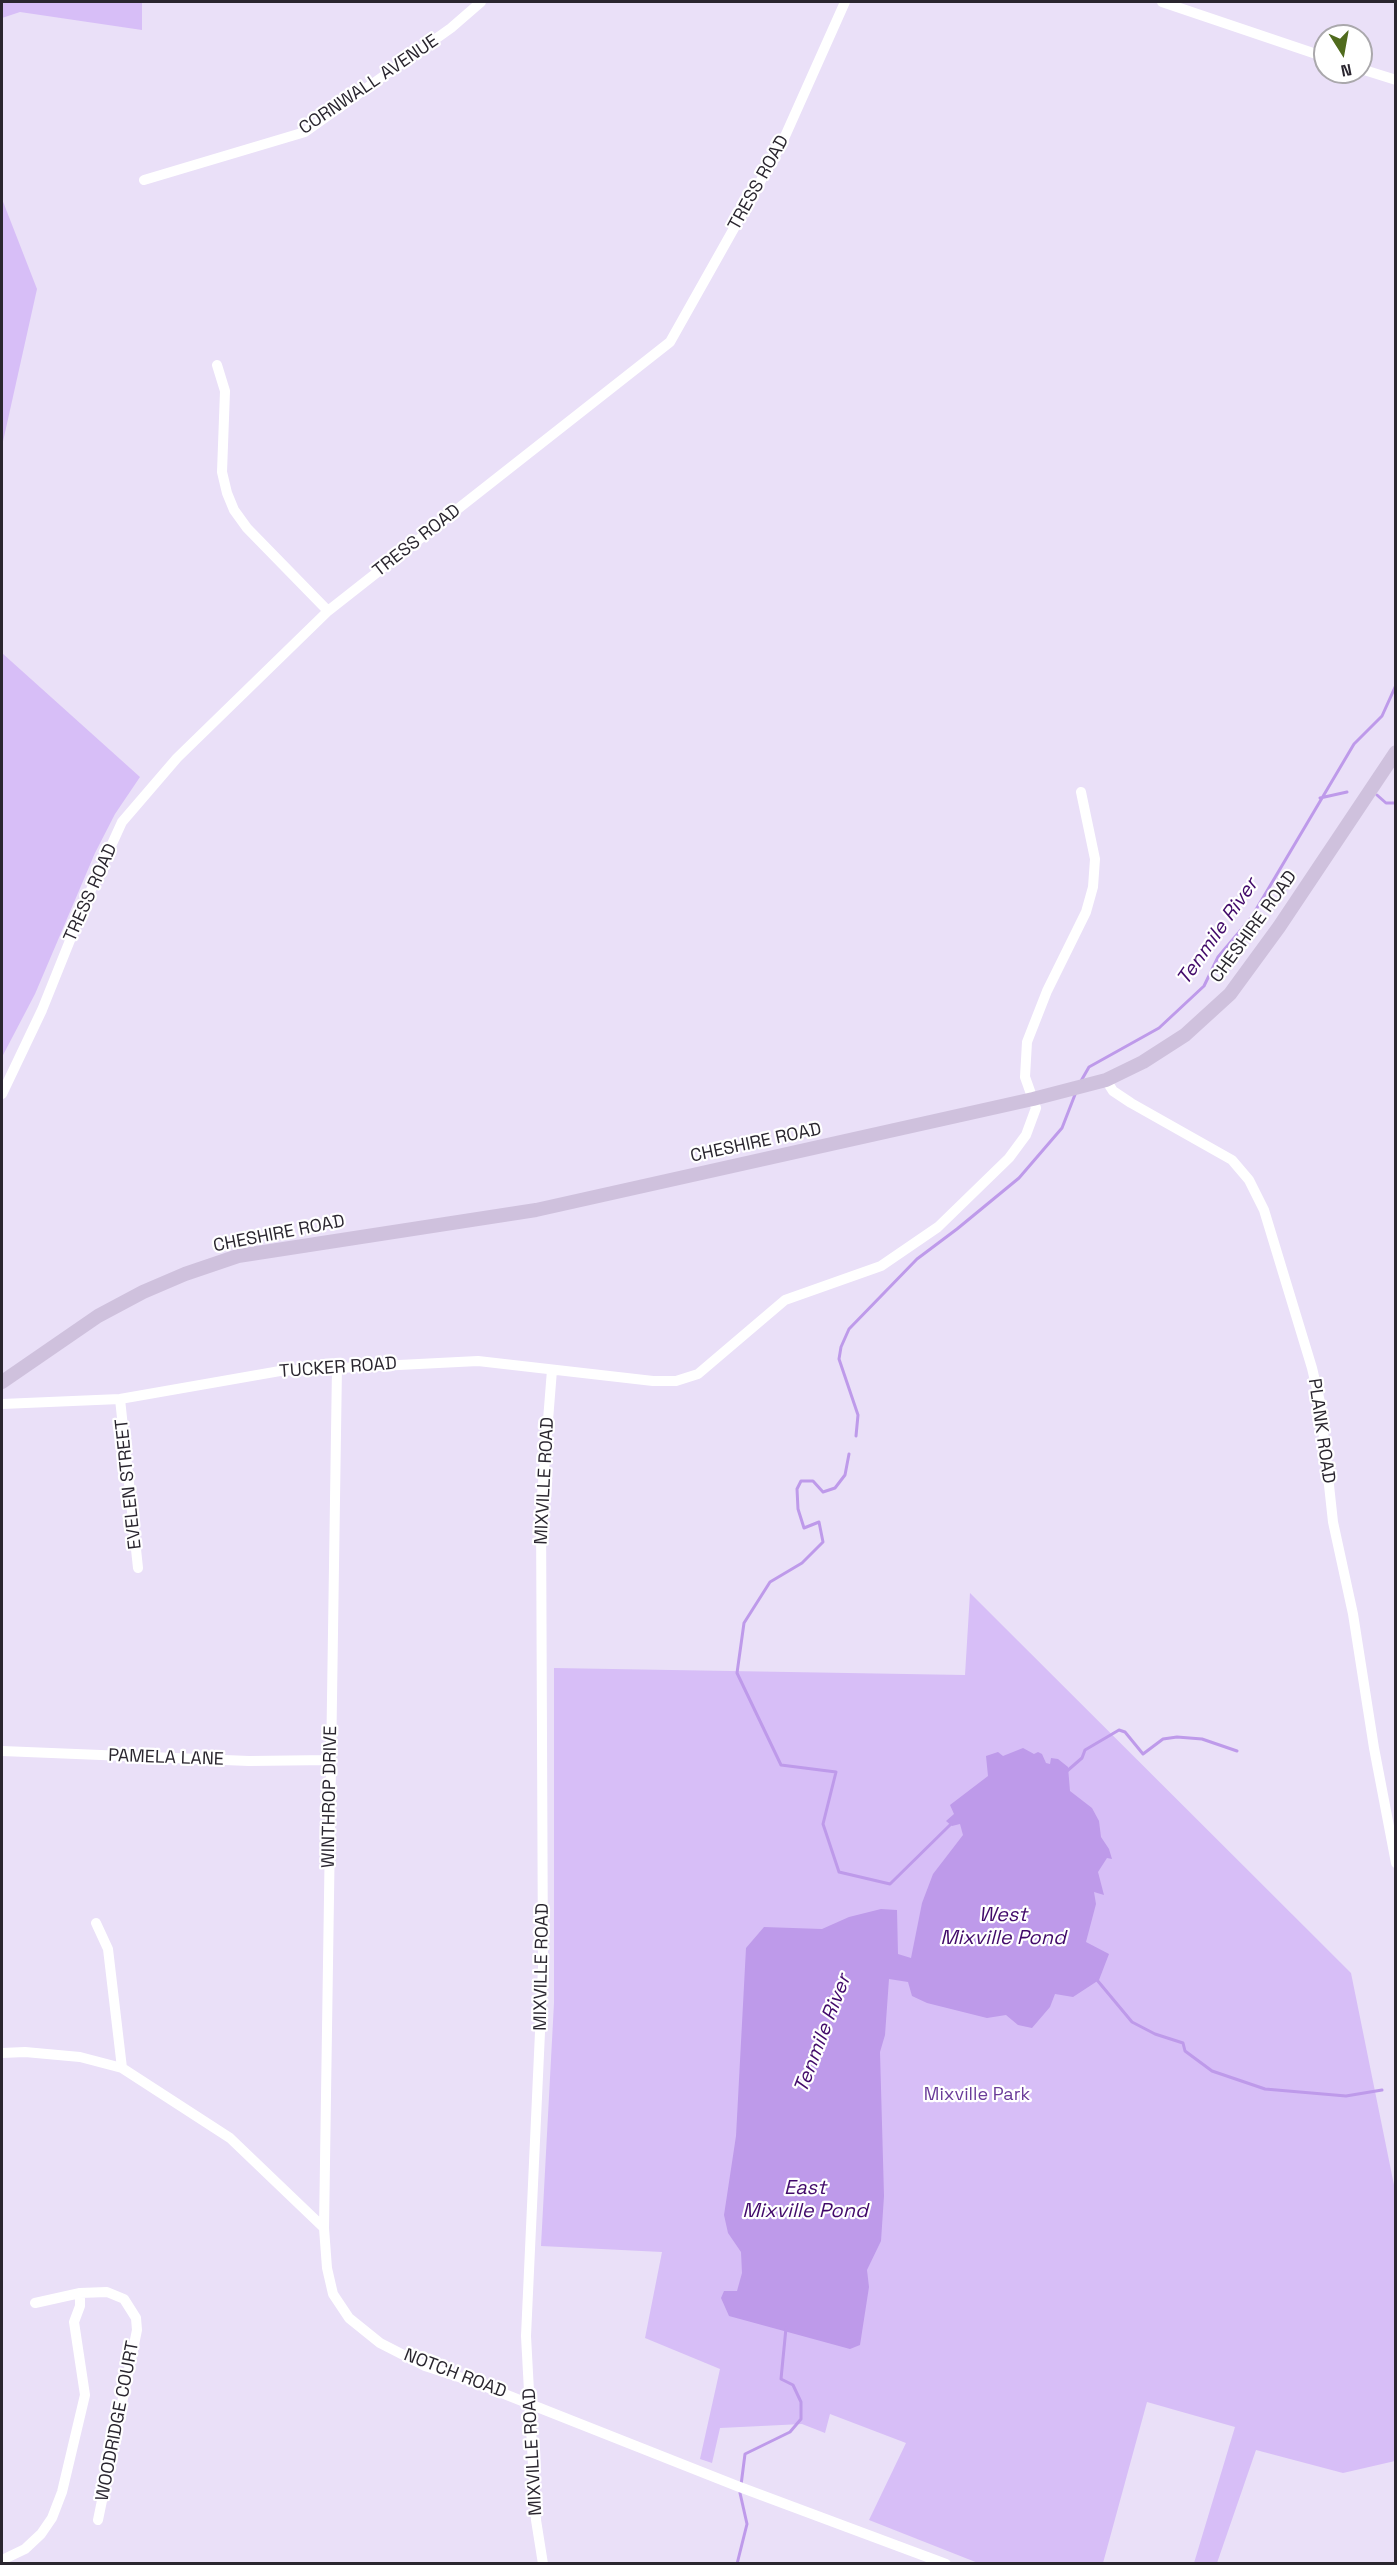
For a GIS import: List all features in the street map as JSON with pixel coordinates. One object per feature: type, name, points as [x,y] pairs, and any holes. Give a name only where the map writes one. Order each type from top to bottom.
[{"type":"main road","name":"CHESHIRE ROAD","points":[[2,1382],[98,1316],[143,1292],[185,1274],[238,1256],[536,1210],[1034,1100],[1106,1080],[1143,1062],[1185,1035],[1230,994],[1285,917],[1395,752]]},
{"type":"street","name":"CORNWALL AVENUE","points":[[144,180],[305,132],[451,28],[481,2]]},
{"type":"street","name":"TRESS ROAD","points":[[2,1094],[42,1010],[85,903],[122,822],[177,758],[328,611],[670,342],[782,143],[845,2]]},
{"type":"street","points":[[1162,2],[1313,53]]},
{"type":"street","points":[[1373,73],[1395,80]]},
{"type":"street","points":[[217,365],[225,391],[222,472],[226,493],[234,510],[248,528],[328,611]]},
{"type":"street","points":[[1034,1100],[1025,1077],[1027,1042],[1042,1002],[1086,912],[1093,887],[1095,860],[1081,792]]},
{"type":"street","name":"PLANK ROAD","points":[[1106,1080],[1113,1091],[1131,1103],[1232,1160],[1249,1180],[1264,1210],[1312,1368],[1320,1402],[1333,1522],[1353,1614],[1395,1863]]},
{"type":"street","name":"TUCKER ROAD","points":[[2,1404],[120,1399],[280,1371],[478,1361],[653,1382],[676,1381],[698,1374],[785,1300],[881,1266],[938,1227],[1009,1158],[1035,1117],[1034,1100]]},
{"type":"street","name":"WINTHROP DRIVE","points":[[324,2228],[337,1367]]},
{"type":"street","name":"MIXVILLE ROAD","points":[[543,2564],[536,2520],[526,2336],[543,1968],[541,1508],[552,1370]]},
{"type":"street","name":"EVELEN STREET","points":[[120,1399],[138,1569]]},
{"type":"street","name":"PAMELA LANE","points":[[2,1751],[249,1761],[330,1760]]},
{"type":"street","points":[[96,1923],[108,1950],[122,2068]]},
{"type":"street","points":[[2,2053],[25,2052],[80,2057],[122,2068],[230,2138],[324,2228]]},
{"type":"street","name":"NOTCH ROAD","points":[[324,2228],[327,2268],[333,2294],[349,2318],[380,2343],[425,2366],[946,2564]]},
{"type":"street","name":"WOODRIDGE COURT","points":[[35,2303],[97,2291],[116,2295],[130,2305],[137,2323],[98,2520]]},
{"type":"street","name":"WOODRIDGE COURT","points":[[2,2560],[25,2548],[41,2534],[52,2518],[62,2492],[85,2395],[74,2322],[80,2306],[80,2293]]},
{"type":"green space","points":[[2,2],[142,2],[142,30],[20,12],[2,18]]},
{"type":"green space","points":[[2,199],[37,289],[2,446]]},
{"type":"green space","points":[[2,653],[140,777],[115,814],[95,853],[35,994],[2,1057]]},
{"type":"green space","name":"Mixville Park","points":[[970,1593],[1351,1973],[1395,2190],[1395,2461],[1343,2473],[1256,2450],[1217,2563],[1194,2563],[1235,2427],[1147,2402],[1103,2563],[978,2563],[869,2520],[906,2443],[830,2414],[825,2433],[802,2424],[720,2428],[712,2463],[700,2459],[720,2369],[645,2338],[662,2252],[541,2246],[554,2003],[554,1668],[965,1675]]},
{"type":"water","name":"East Mixville Pond","points":[[1023,1748],[1034,1754],[1038,1752],[1042,1754],[1046,1763],[1050,1764],[1051,1758],[1058,1759],[1068,1767],[1070,1791],[1092,1808],[1099,1821],[1101,1837],[1109,1849],[1112,1859],[1107,1858],[1098,1872],[1104,1895],[1094,1892],[1096,1904],[1086,1942],[1109,1954],[1099,1980],[1073,1997],[1055,1994],[1050,2007],[1032,2028],[1018,2025],[1006,2015],[987,2018],[927,2003],[912,1996],[908,1982],[889,1979],[885,2035],[880,2052],[884,2196],[881,2241],[867,2270],[869,2287],[860,2345],[850,2349],[729,2316],[721,2298],[724,2291],[737,2291],[742,2273],[741,2252],[728,2233],[724,2215],[736,2136],[746,1948],[764,1927],[822,1929],[849,1917],[881,1909],[897,1910],[898,1954],[911,1958],[922,1903],[933,1874],[963,1835],[960,1824],[952,1826],[946,1821],[954,1814],[950,1805],[988,1776],[986,1756],[998,1752],[1003,1756]]},
{"type":"waterway","name":"Tenmile River","points":[[1081,1081],[1089,1067],[1159,1028],[1204,986],[1218,957],[1251,918],[1354,744],[1382,716],[1396,685]]},
{"type":"waterway","points":[[1320,798],[1347,792]]},
{"type":"waterway","points":[[1377,795],[1386,803],[1396,803]]},
{"type":"waterway","name":"Tenmile River","points":[[856,1436],[858,1415],[839,1359],[841,1347],[849,1329],[917,1259],[1019,1178],[1062,1128],[1076,1092]]},
{"type":"waterway","name":"Tenmile River","points":[[849,1454],[845,1475],[835,1488],[823,1492],[813,1481],[801,1481],[797,1489],[798,1509],[804,1528],[819,1522],[823,1542],[802,1563],[770,1582],[744,1623],[737,1673],[781,1765],[836,1772],[823,1824],[839,1872],[890,1884],[951,1824]]},
{"type":"waterway","points":[[1067,1771],[1082,1758],[1085,1750],[1119,1730],[1125,1732],[1143,1754],[1163,1739],[1177,1737],[1202,1739],[1237,1751]]},
{"type":"waterway","points":[[1097,1980],[1132,2022],[1155,2034],[1183,2043],[1185,2051],[1212,2071],[1265,2089],[1346,2096],[1382,2090]]},
{"type":"waterway","name":"Tenmile River","points":[[737,2564],[747,2524],[740,2493],[745,2454],[790,2432],[801,2419],[801,2402],[793,2385],[781,2379],[786,2328]]},
{"type":"water label","name":"West Mixville Pond","points":[[1003,1928]]}]
